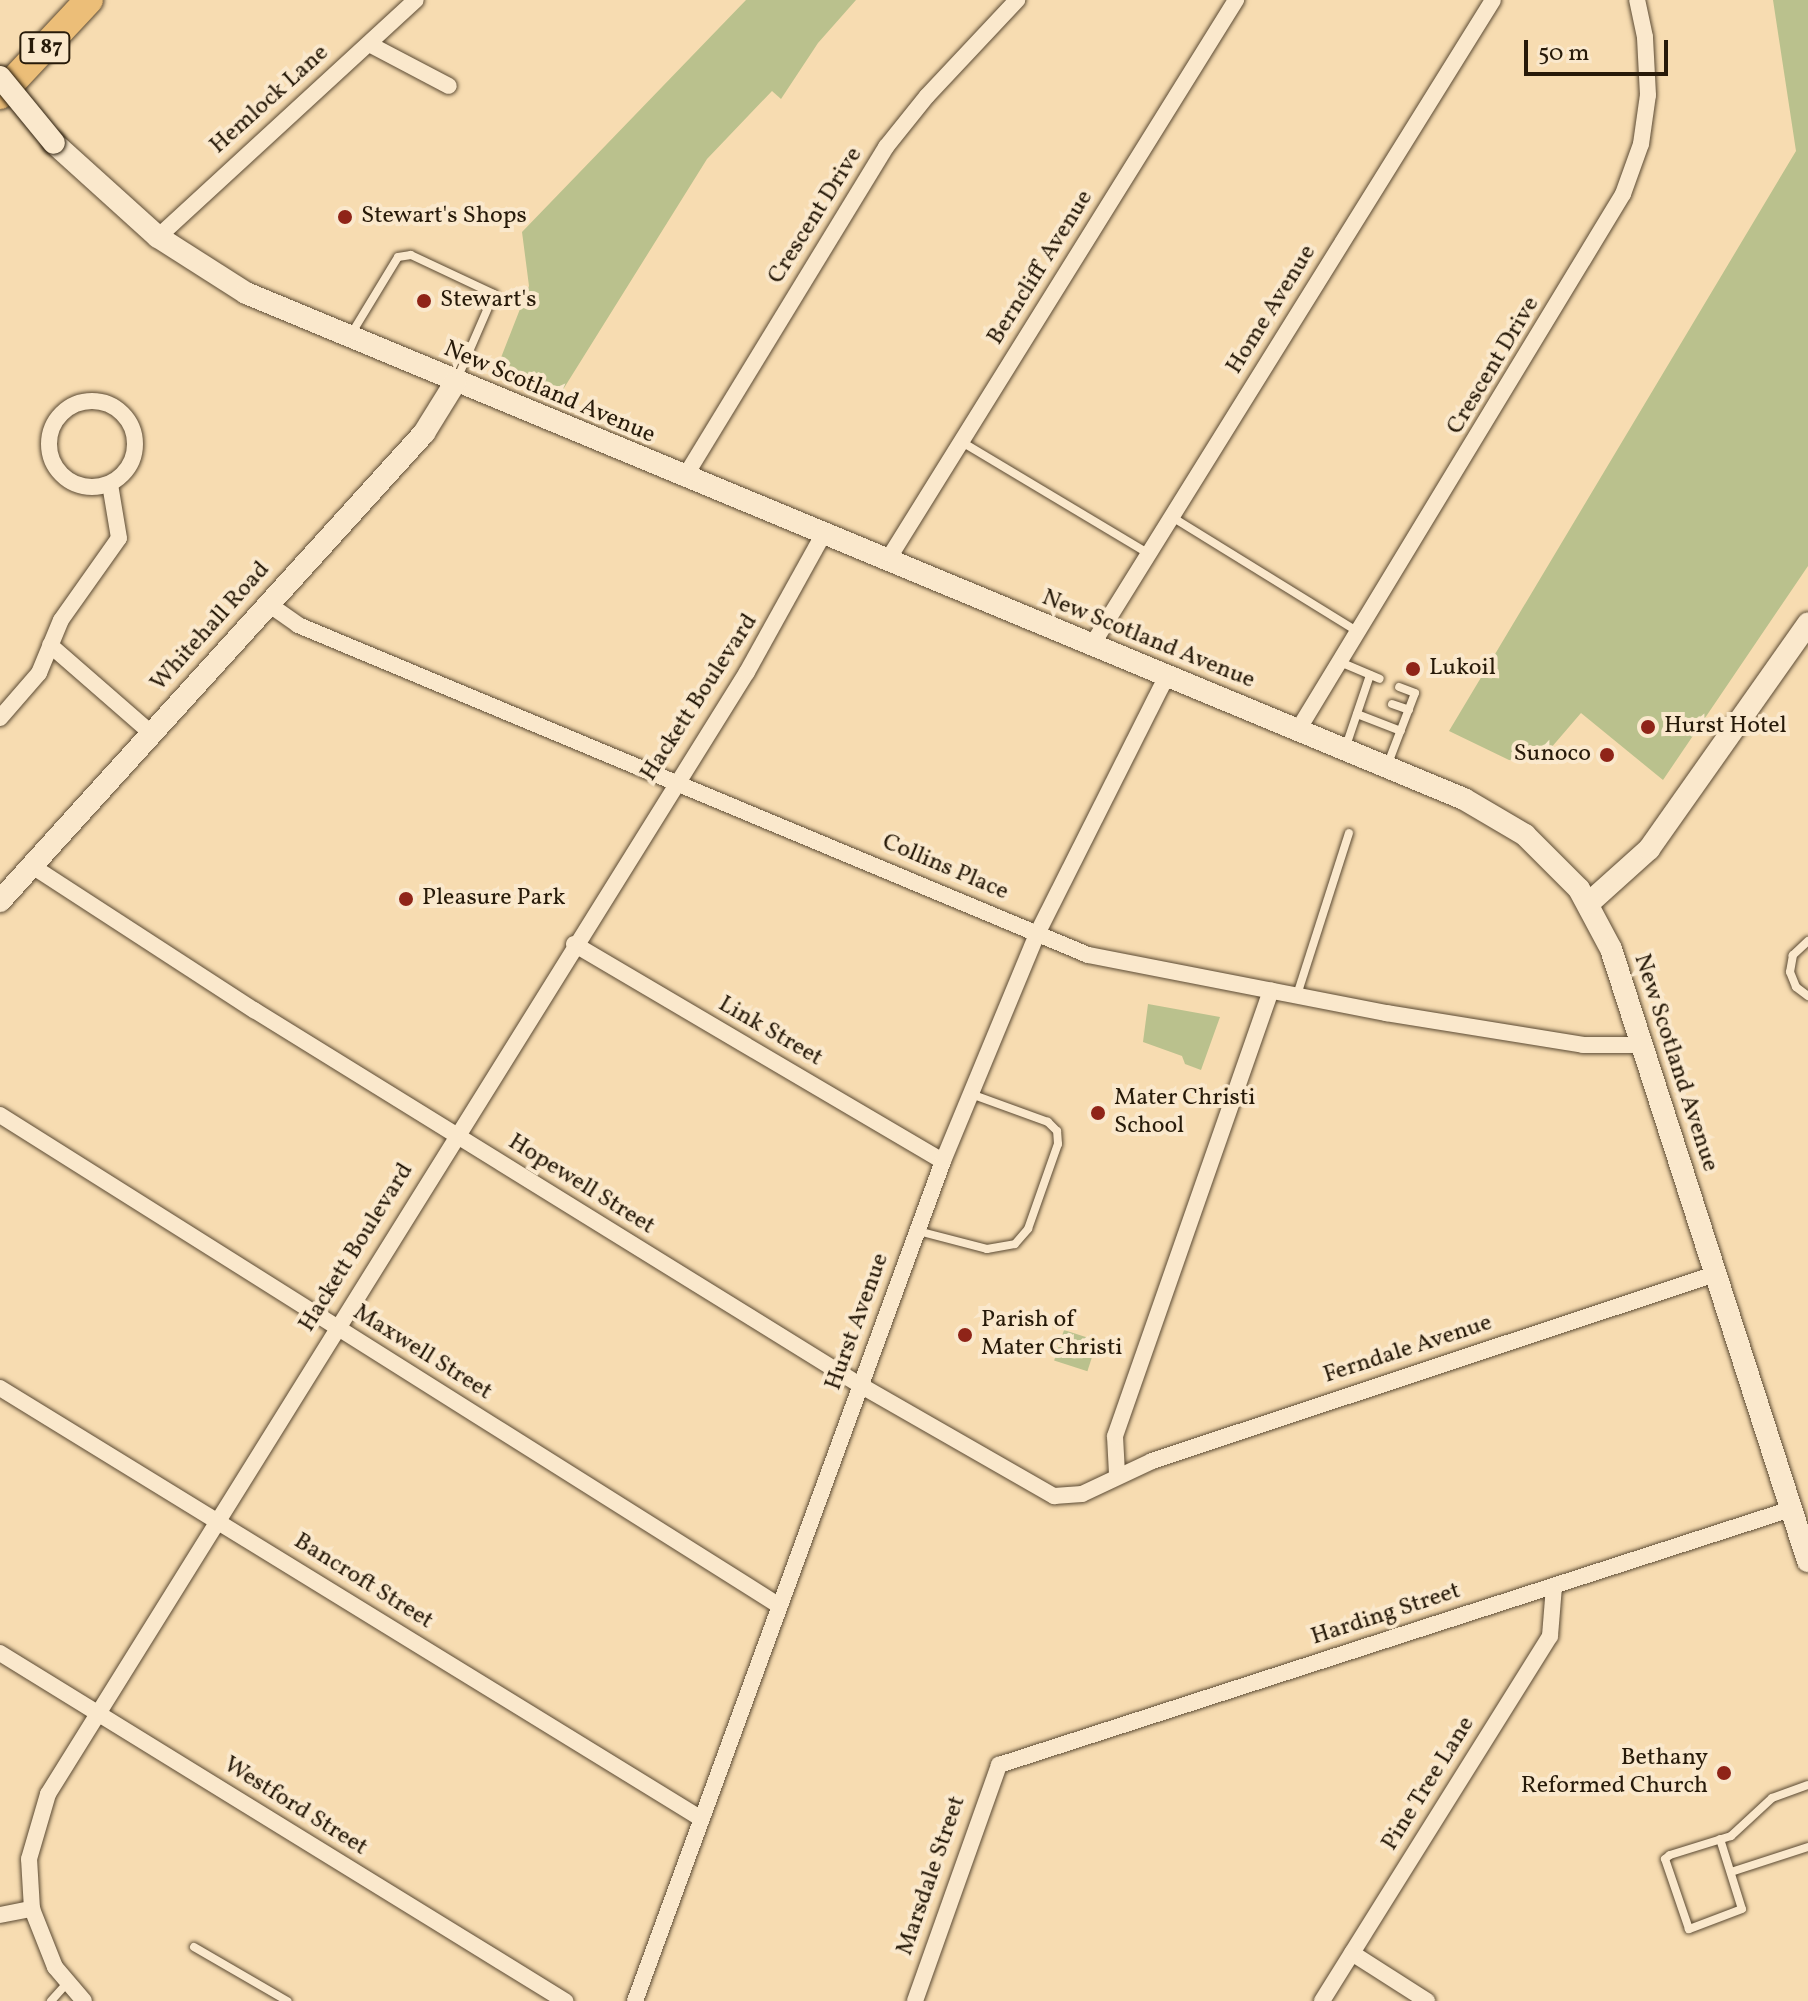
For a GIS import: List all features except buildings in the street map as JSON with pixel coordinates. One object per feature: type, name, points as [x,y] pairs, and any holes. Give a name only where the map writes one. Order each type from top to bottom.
[{"type":"highway","name":"I 87","points":[[0,95],[89,0]]},
{"type":"street","name":"Hemlock Lane","points":[[158,237],[416,0]]},
{"type":"street","name":"Crescent Drive","points":[[684,478],[886,147],[927,96],[1017,0]]},
{"type":"street","name":"Berncliff Avenue","points":[[887,561],[1236,0]]},
{"type":"street","name":"Home Avenue","points":[[1092,645],[1493,0]]},
{"type":"street","name":"Crescent Drive","points":[[1298,730],[1623,194],[1641,144],[1648,95],[1645,37],[1637,0]]},
{"type":"street","points":[[369,44],[449,86]]},
{"type":"street","name":"New Scotland Avenue","points":[[0,77],[54,143],[158,237],[246,293],[455,383],[1387,767],[1506,821],[1546,853],[1589,903],[1611,949],[1808,1561]]},
{"type":"street","name":"Whitehall Road","points":[[0,901],[424,433],[455,383]]},
{"type":"street","points":[[108,404],[132,427],[133,460],[110,484],[77,485],[53,462],[52,429],[75,405],[108,404]]},
{"type":"street","points":[[0,718],[39,673],[66,611],[119,538],[120,523],[110,484]]},
{"type":"street","name":"Hackett Boulevard","points":[[84,2001],[67,1983],[47,1953],[32,1909],[29,1859],[41,1811],[96,1713],[789,602],[823,535]]},
{"type":"street","name":"Collins Place","points":[[267,603],[298,625],[676,780],[1088,955],[1297,996],[1583,1045],[1642,1045]]},
{"type":"street","points":[[1589,903],[1649,849],[1808,624]]},
{"type":"street","points":[[50,645],[151,733]]},
{"type":"street","name":"Hurst Avenue","points":[[635,2001],[943,1161],[1037,934],[1167,676]]},
{"type":"street","name":"Hopewell Street","points":[[32,866],[455,1135],[860,1385],[1046,1494],[1082,1494],[1117,1474]]},
{"type":"street","name":"Link Street","points":[[574,944],[943,1161]]},
{"type":"street","points":[[1117,1474],[1115,1436],[1271,991]]},
{"type":"street","name":"Maxwell Street","points":[[0,1115],[778,1605]]},
{"type":"street","name":"Ferndale Avenue","points":[[1117,1474],[1715,1274]]},
{"type":"street","name":"Bancroft Street","points":[[0,1388],[700,1818]]},
{"type":"street","name":"Harding Street","points":[[997,1767],[1791,1509]]},
{"type":"street","name":"Pine Tree Lane","points":[[1322,2001],[1550,1636],[1554,1586]]},
{"type":"street","name":"Westford Street","points":[[0,1653],[565,2001]]},
{"type":"street","name":"Marsdale Street","points":[[915,2001],[997,1767]]},
{"type":"street","points":[[0,1915],[32,1909]]},
{"type":"street","points":[[1352,1953],[1427,2001]]},
{"type":"lane","points":[[349,337],[398,257],[411,255],[494,294],[455,383]]},
{"type":"lane","points":[[961,441],[1149,554]]},
{"type":"lane","points":[[1172,517],[1359,632]]},
{"type":"lane","points":[[1340,662],[1380,679]]},
{"type":"lane","points":[[1345,749],[1357,714],[1369,694],[1370,675]]},
{"type":"lane","points":[[1387,767],[1415,693],[1399,687]]},
{"type":"lane","points":[[1392,704],[1409,710]]},
{"type":"lane","points":[[1357,714],[1401,731]]},
{"type":"lane","points":[[1297,996],[1349,833]]},
{"type":"lane","points":[[1808,941],[1796,950],[1790,966],[1793,982],[1808,996]]},
{"type":"lane","points":[[917,1231],[987,1249],[1015,1244],[1028,1229],[1058,1144],[1057,1131],[1048,1122],[971,1094]]},
{"type":"lane","points":[[1720,1839],[1740,1912],[1686,1927],[1665,1859],[1740,1830],[1769,1800],[1808,1785]]},
{"type":"lane","points":[[1731,1872],[1808,1847]]},
{"type":"lane","points":[[194,1947],[287,2001]]},
{"type":"lane","points":[[51,2001],[67,1983]]},
{"type":"green space","points":[[746,0],[856,0],[818,43],[781,99],[772,91],[707,159],[559,396],[495,373],[529,286],[522,232]]},
{"type":"green space","points":[[1773,0],[1808,0],[1808,566],[1663,780],[1581,713],[1538,763],[1509,760],[1449,731],[1796,151]]},
{"type":"green space","points":[[1148,1004],[1220,1017],[1201,1070],[1185,1064],[1182,1056],[1143,1042]]},
{"type":"green space","points":[[1064,1330],[1097,1341],[1087,1371],[1054,1360]]},
{"type":"place","name":"Stewart's Shops","points":[[345,217]]},
{"type":"place","name":"Stewart's","points":[[424,301]]},
{"type":"place","name":"Lukoil","points":[[1413,669]]},
{"type":"place","name":"Hurst Hotel","points":[[1648,727]]},
{"type":"place","name":"Sunoco","points":[[1607,755]]},
{"type":"place","name":"Pleasure Park","points":[[406,899]]},
{"type":"place","name":"Mater Christi School","points":[[1098,1113]]},
{"type":"place","name":"Parish of Mater Christi","points":[[965,1335]]},
{"type":"place","name":"Bethany Reformed Church","points":[[1724,1773]]}]
